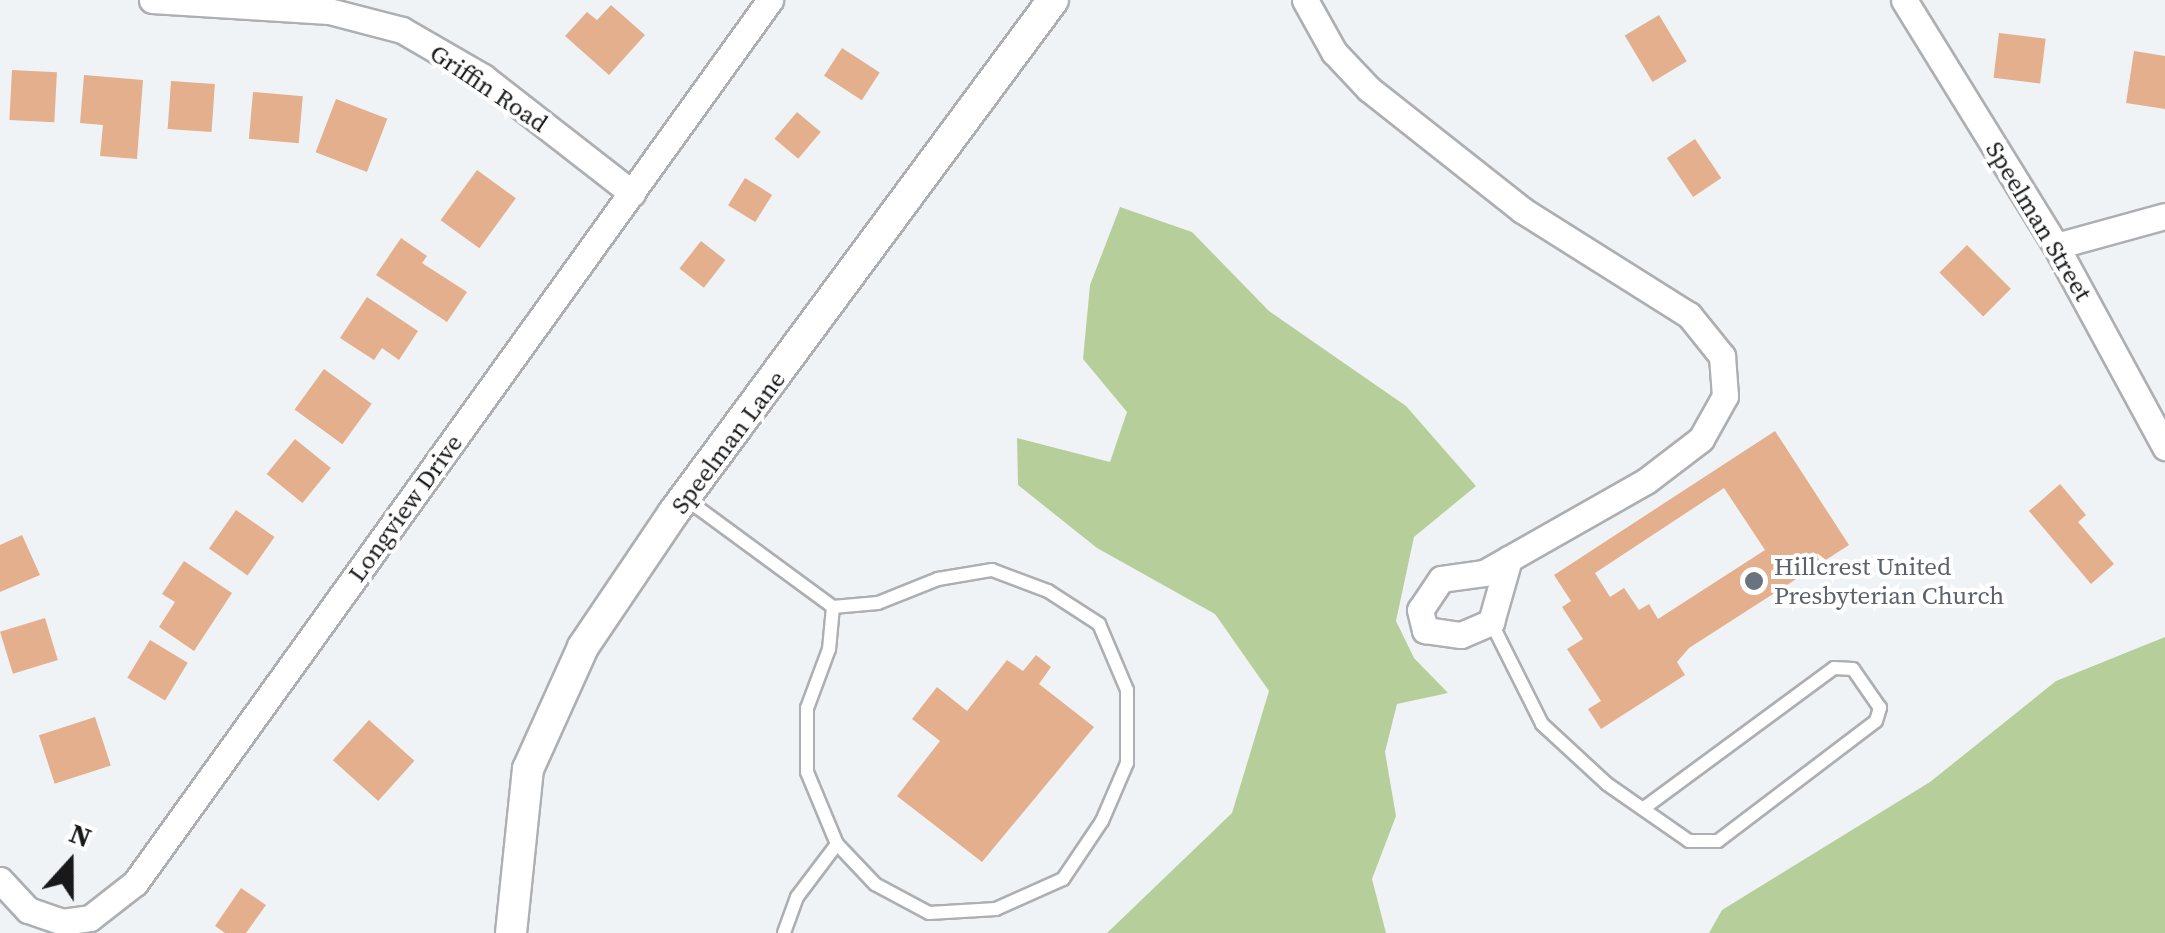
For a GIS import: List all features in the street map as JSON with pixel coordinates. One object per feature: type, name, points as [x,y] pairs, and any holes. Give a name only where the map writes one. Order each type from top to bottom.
[{"type":"street","name":"Griffin Road","points":[[152,0],[329,10],[402,30],[483,77],[632,192]]},
{"type":"street","name":"Longview Drive","points":[[0,880],[28,910],[62,922],[90,918],[136,883],[770,0]]},
{"type":"street","name":"Speelman Lane","points":[[510,933],[528,768],[584,647],[686,499],[1054,0]]},
{"type":"street","points":[[1305,0],[1334,52],[1369,90],[1522,210],[1689,315],[1722,356],[1725,396],[1701,439],[1646,482],[1509,560],[1484,573],[1441,579],[1420,610],[1425,630],[1440,635],[1475,632],[1491,622],[1509,560]]},
{"type":"street","name":"Speelman Street","points":[[1904,0],[2056,246],[2163,436]]},
{"type":"street","points":[[2056,246],[2165,216]]},
{"type":"lane","points":[[686,499],[833,607],[878,603],[938,579],[992,570],[1048,592],[1099,624],[1127,690],[1128,763],[1102,822],[1063,879],[996,908],[928,913],[875,884],[837,844],[807,772],[807,708],[829,648],[833,607]]},
{"type":"lane","points":[[1491,622],[1542,724],[1643,809],[1689,841],[1718,841],[1876,721],[1880,708],[1853,668],[1834,668],[1643,809]]},
{"type":"lane","points":[[784,933],[797,897],[837,844]]},
{"type":"green space","points":[[1120,207],[1192,232],[1269,311],[1406,406],[1476,486],[1414,537],[1396,621],[1414,658],[1448,693],[1397,704],[1385,752],[1396,816],[1372,879],[1386,933],[1107,933],[1232,813],[1269,691],[1215,614],[1097,548],[1018,485],[1017,438],[1110,462],[1127,412],[1083,359],[1090,285]]},
{"type":"green space","points":[[2165,637],[2165,933],[1709,933],[1722,910],[1930,782],[2056,681]]},
{"type":"building","points":[[611,5],[645,35],[609,75],[565,36],[587,12],[597,20]]},
{"type":"building","points":[[1659,15],[1687,61],[1653,82],[1625,36]]},
{"type":"building","points":[[1999,33],[2046,39],[2040,83],[1994,78]]},
{"type":"building","points":[[842,48],[880,73],[862,100],[824,76]]},
{"type":"building","points":[[2134,51],[2165,56],[2165,109],[2126,103]]},
{"type":"building","points":[[12,70],[57,72],[54,122],[9,120]]},
{"type":"building","points":[[84,75],[143,80],[137,159],[100,156],[103,125],[80,123]]},
{"type":"building","points":[[171,81],[215,84],[212,132],[168,129]]},
{"type":"building","points":[[253,92],[303,96],[299,143],[249,139]]},
{"type":"building","points":[[336,99],[387,119],[367,172],[316,152]]},
{"type":"building","points":[[797,112],[821,132],[798,159],[775,139]]},
{"type":"building","points":[[1695,139],[1721,178],[1693,197],[1667,158]]},
{"type":"building","points":[[477,170],[516,198],[479,248],[441,220]]},
{"type":"building","points":[[745,178],[772,195],[755,222],[728,205]]},
{"type":"building","points":[[401,238],[427,256],[422,263],[467,292],[447,322],[376,275]]},
{"type":"building","points":[[701,241],[725,260],[704,288],[679,269]]},
{"type":"building","points":[[1967,245],[2011,289],[1983,316],[1939,273]]},
{"type":"building","points":[[367,297],[418,331],[399,360],[382,348],[374,360],[340,338]]},
{"type":"building","points":[[324,369],[372,404],[342,444],[295,409]]},
{"type":"building","name":"Hillcrest United Presbyterian Church","points":[[1775,431],[1849,545],[1689,648],[1677,662],[1685,675],[1601,729],[1588,709],[1601,701],[1567,649],[1583,639],[1562,607],[1571,601],[1554,575]],"holes":[[[1724,488],[1765,550],[1658,619],[1649,604],[1639,610],[1624,588],[1610,597],[1595,573]]]},
{"type":"building","points":[[295,439],[331,468],[302,503],[267,474]]},
{"type":"building","points":[[2060,484],[2086,515],[2078,522],[2114,564],[2091,584],[2029,511]]},
{"type":"building","points":[[236,510],[275,537],[248,575],[209,549]]},
{"type":"building","points":[[22,535],[40,575],[0,592],[0,545]]},
{"type":"building","points":[[184,561],[232,593],[194,651],[159,627],[175,602],[162,594]]},
{"type":"building","points":[[45,618],[58,660],[13,674],[0,632]]},
{"type":"building","points":[[150,640],[188,663],[165,700],[127,678]]},
{"type":"building","points":[[1036,655],[1051,667],[1039,684],[1094,727],[982,862],[897,796],[940,741],[912,719],[937,687],[967,711],[1007,660],[1023,671]]},
{"type":"building","points":[[95,717],[111,766],[55,784],[39,735]]},
{"type":"building","points":[[369,720],[414,761],[378,801],[333,760]]},
{"type":"building","points":[[241,888],[266,905],[246,933],[225,933],[215,926]]},
{"type":"place","name":"Hillcrest United Presbyterian Church","points":[[1754,581]]}]
